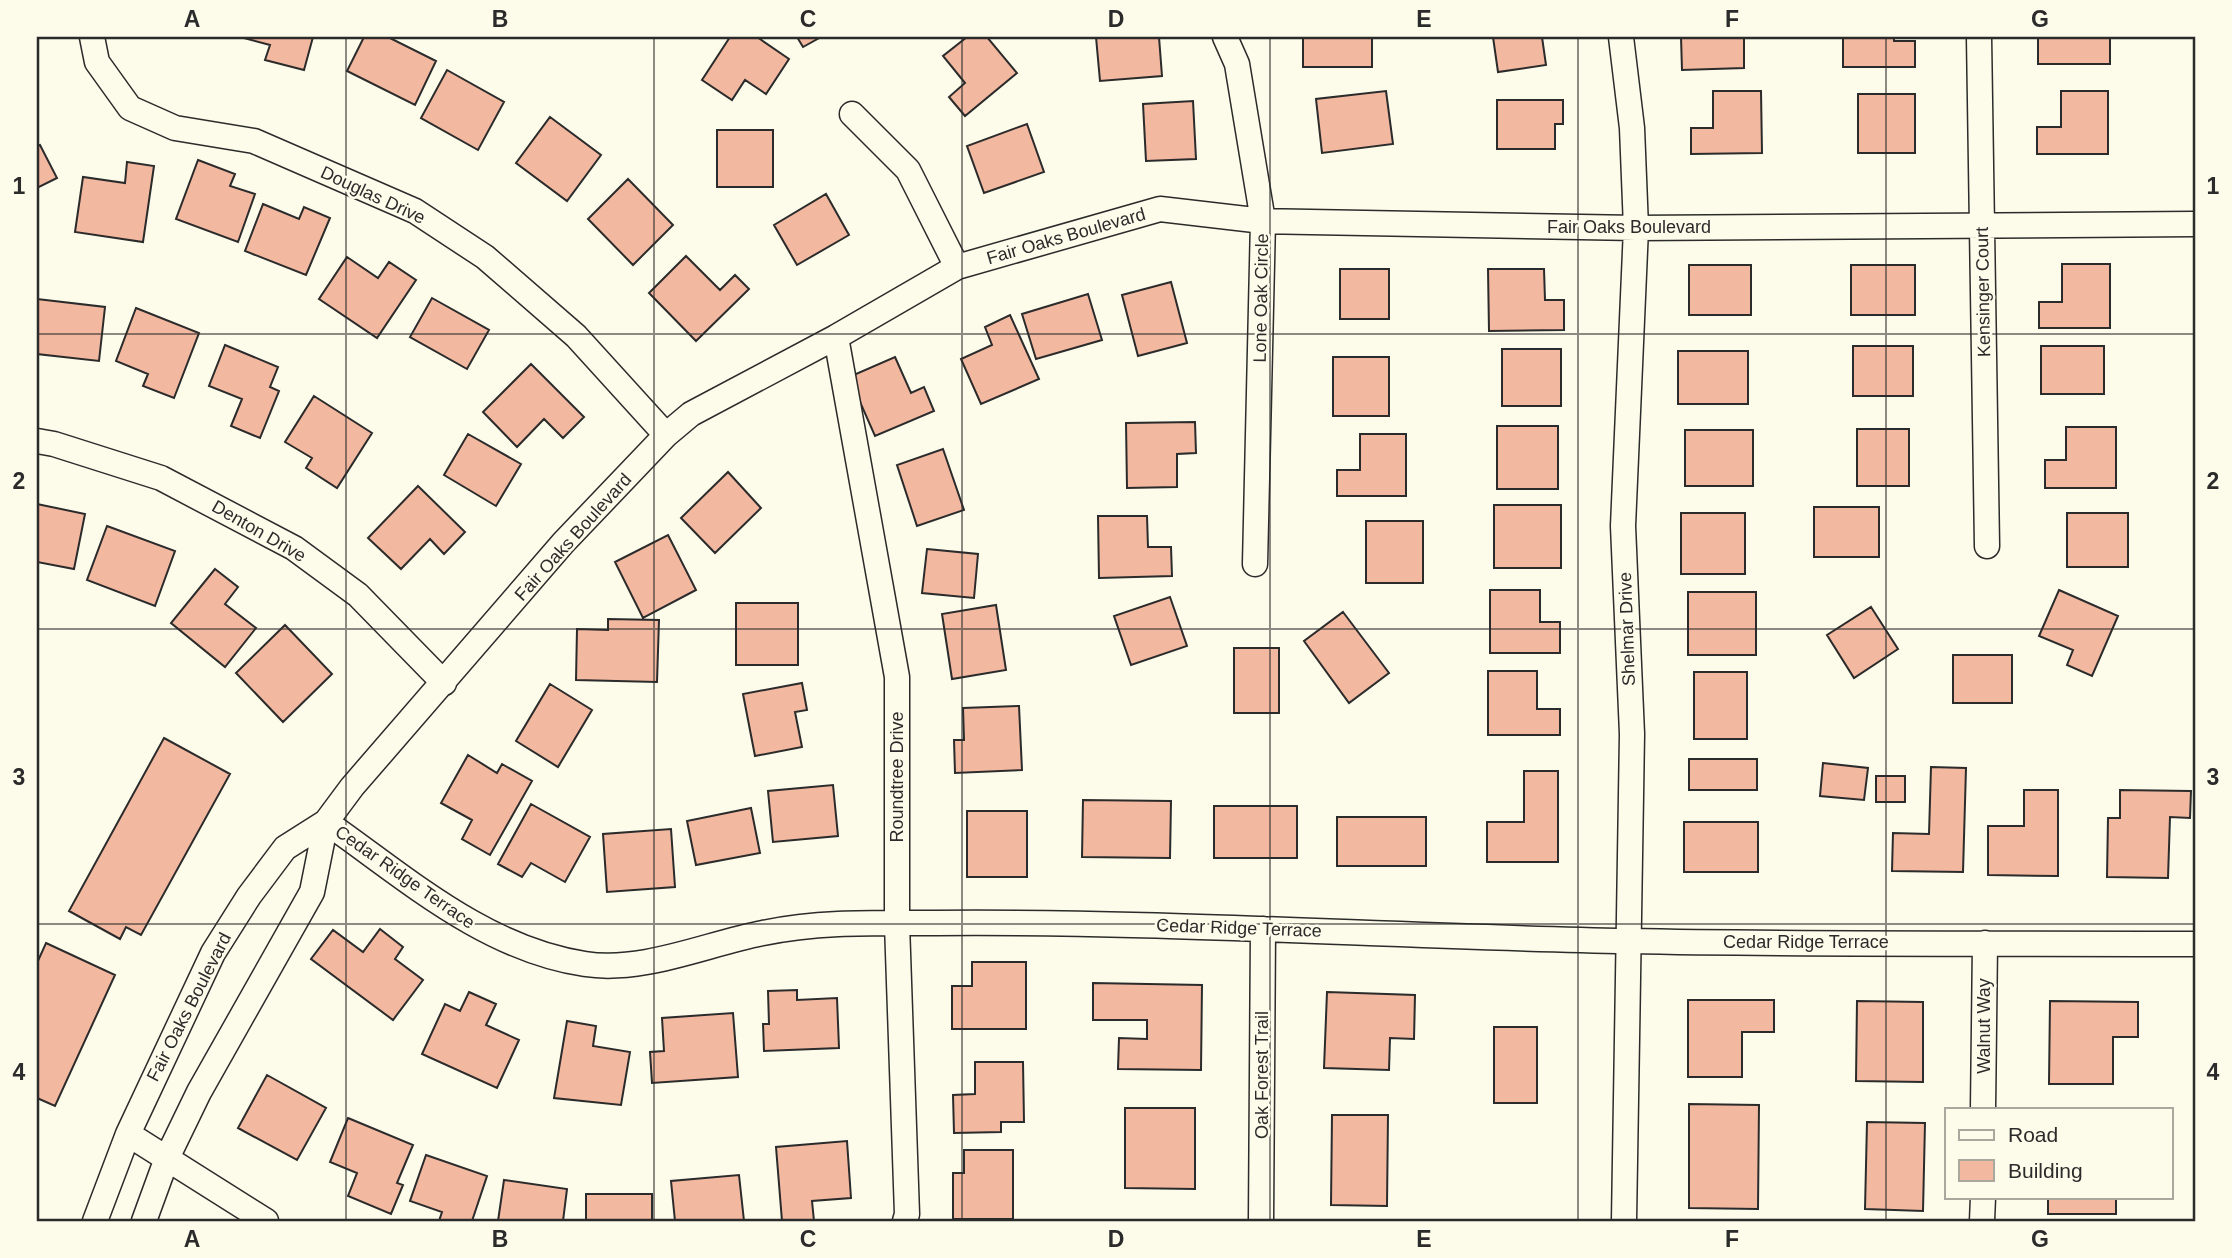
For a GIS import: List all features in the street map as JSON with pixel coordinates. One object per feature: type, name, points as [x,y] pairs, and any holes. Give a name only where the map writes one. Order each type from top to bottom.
[{"type":"street","name":"Douglas Drive","points":[[93,37],[97,62],[130,108],[176,128],[254,141],[415,211],[485,257],[576,336],[666,435]]},
{"type":"street","name":"Lone Oak Circle","points":[[1225,37],[1237,64],[1263,221],[1255,564]]},
{"type":"street","name":"Shelmar Drive","points":[[1621,37],[1632,128],[1636,228],[1623,526],[1632,734],[1625,1221]]},
{"type":"street","name":"Kensinger Court","points":[[1979,37],[1987,546]]},
{"type":"street","points":[[852,114],[908,170],[957,267]]},
{"type":"street","name":"Fair Oaks Boulevard","points":[[95,1221],[128,1134],[202,976],[249,895],[285,848],[326,822],[352,787],[563,543],[666,435],[691,414],[836,337],[957,267],[1160,209],[1263,221],[1636,228],[2195,224]]},
{"type":"street","name":"Roundtree Drive","points":[[836,337],[897,677],[897,923],[907,1214],[905,1221]]},
{"type":"street","name":"Denton Drive","points":[[37,441],[54,443],[161,478],[294,548],[358,596],[444,683]]},
{"type":"street","name":"Fair Oaks Boulevard","points":[[145,1221],[167,1158],[205,1080],[312,892],[326,822]]},
{"type":"street","name":"Cedar Ridge Terrace","points":[[326,822],[473,925],[517,945],[584,964],[622,966],[768,932],[843,924],[897,923],[1263,929],[1628,941],[2195,944]]},
{"type":"street","name":"Oak Forest Trail","points":[[1261,1221],[1263,929]]},
{"type":"street","name":"Walnut Way","points":[[1983,1108],[1985,943]]},
{"type":"street","points":[[128,1134],[266,1221]]},
{"type":"street","points":[[1982,1221],[1983,1198]]},
{"type":"building","points":[[313,37],[304,70],[265,60],[270,45],[244,38]]},
{"type":"building","points":[[364,37],[388,37],[436,61],[415,105],[347,71]]},
{"type":"building","points":[[730,37],[757,37],[789,59],[766,94],[745,80],[732,100],[702,80]]},
{"type":"building","points":[[797,37],[821,37],[803,47]]},
{"type":"building","points":[[967,37],[987,37],[1017,73],[965,116],[949,97],[965,83],[943,56]]},
{"type":"building","points":[[1096,37],[1159,37],[1162,76],[1100,81]]},
{"type":"building","points":[[1303,37],[1372,37],[1372,67],[1303,67]]},
{"type":"building","points":[[1493,37],[1542,37],[1546,65],[1498,72]]},
{"type":"building","points":[[1681,37],[1744,37],[1744,68],[1682,70]]},
{"type":"building","points":[[1843,37],[1894,37],[1894,41],[1915,41],[1915,67],[1843,67]]},
{"type":"building","points":[[2038,37],[2110,37],[2110,64],[2038,64]]},
{"type":"building","points":[[447,70],[504,102],[478,150],[421,118]]},
{"type":"building","points":[[1386,91],[1393,144],[1322,153],[1316,99]]},
{"type":"building","points":[[1713,91],[1761,91],[1762,153],[1691,154],[1691,128],[1713,128]]},
{"type":"building","points":[[2061,91],[2108,91],[2108,154],[2037,154],[2037,127],[2061,127]]},
{"type":"building","points":[[1858,94],[1915,94],[1915,153],[1858,153]]},
{"type":"building","points":[[1497,100],[1563,100],[1563,124],[1555,124],[1555,149],[1497,149]]},
{"type":"building","points":[[1193,101],[1196,159],[1146,161],[1143,104]]},
{"type":"building","points":[[550,117],[601,155],[567,201],[516,163]]},
{"type":"building","points":[[1027,124],[1044,172],[984,193],[967,146]]},
{"type":"building","points":[[717,130],[773,130],[773,187],[717,187]]},
{"type":"building","points":[[40,145],[57,178],[37,188],[37,146]]},
{"type":"building","points":[[198,160],[235,174],[230,186],[255,194],[238,242],[176,219]]},
{"type":"building","points":[[127,162],[154,166],[143,242],[75,232],[83,177],[125,183]]},
{"type":"building","points":[[628,179],[673,225],[633,265],[588,219]]},
{"type":"building","points":[[826,194],[849,235],[797,265],[774,225]]},
{"type":"building","points":[[263,204],[299,219],[304,207],[330,218],[306,275],[245,251]]},
{"type":"building","points":[[686,256],[720,290],[735,275],[749,289],[696,341],[649,293]]},
{"type":"building","points":[[347,257],[378,278],[389,262],[416,280],[377,338],[319,299]]},
{"type":"building","points":[[2062,264],[2110,264],[2110,328],[2039,328],[2039,302],[2062,302]]},
{"type":"building","points":[[1689,265],[1751,265],[1751,315],[1689,315]]},
{"type":"building","points":[[1851,265],[1915,265],[1915,315],[1851,315]]},
{"type":"building","points":[[1340,269],[1389,269],[1389,319],[1340,319]]},
{"type":"building","points":[[1488,269],[1544,269],[1545,300],[1564,300],[1564,330],[1489,331]]},
{"type":"building","points":[[1171,282],[1187,343],[1138,356],[1122,295]]},
{"type":"building","points":[[1088,294],[1102,340],[1036,359],[1022,314]]},
{"type":"building","points":[[432,298],[489,330],[467,369],[410,337]]},
{"type":"building","points":[[37,299],[105,307],[99,361],[37,354]]},
{"type":"building","points":[[136,308],[199,333],[174,398],[143,386],[148,374],[116,361]]},
{"type":"building","points":[[1010,315],[1039,379],[981,404],[961,359],[992,345],[985,327]]},
{"type":"building","points":[[225,345],[278,367],[270,387],[279,391],[260,438],[231,426],[242,399],[209,386]]},
{"type":"building","points":[[1853,346],[1913,346],[1913,396],[1853,396]]},
{"type":"building","points":[[2041,346],[2104,346],[2104,394],[2041,394]]},
{"type":"building","points":[[1502,349],[1561,349],[1561,406],[1502,406]]},
{"type":"building","points":[[1678,351],[1748,351],[1748,404],[1678,404]]},
{"type":"building","points":[[895,357],[911,393],[924,387],[934,411],[875,436],[849,377]]},
{"type":"building","points":[[1333,357],[1389,357],[1389,416],[1333,416]]},
{"type":"building","points":[[531,364],[584,417],[563,438],[544,419],[517,447],[483,412]]},
{"type":"building","points":[[314,396],[372,433],[337,488],[306,468],[312,458],[285,442]]},
{"type":"building","points":[[1195,422],[1196,453],[1177,454],[1177,487],[1127,488],[1126,423]]},
{"type":"building","points":[[1497,426],[1558,426],[1558,489],[1497,489]]},
{"type":"building","points":[[2066,427],[2116,427],[2116,488],[2045,488],[2045,460],[2066,460]]},
{"type":"building","points":[[1857,429],[1909,429],[1909,486],[1857,486]]},
{"type":"building","points":[[1685,430],[1753,430],[1753,486],[1685,486]]},
{"type":"building","points":[[468,434],[521,464],[496,506],[444,475]]},
{"type":"building","points":[[1360,434],[1406,434],[1406,496],[1337,496],[1337,470],[1360,470]]},
{"type":"building","points":[[943,449],[964,510],[917,526],[897,465]]},
{"type":"building","points":[[728,472],[761,508],[715,553],[681,518]]},
{"type":"building","points":[[418,486],[465,532],[444,554],[430,539],[401,569],[368,538]]},
{"type":"building","points":[[37,504],[85,514],[74,569],[37,562]]},
{"type":"building","points":[[1494,505],[1561,505],[1561,568],[1494,568]]},
{"type":"building","points":[[1814,507],[1879,507],[1879,557],[1814,557]]},
{"type":"building","points":[[1681,513],[1745,513],[1745,574],[1681,574]]},
{"type":"building","points":[[2067,513],[2128,513],[2128,567],[2067,567]]},
{"type":"building","points":[[1098,516],[1147,516],[1148,547],[1171,547],[1172,576],[1099,578]]},
{"type":"building","points":[[1366,521],[1423,521],[1423,583],[1366,583]]},
{"type":"building","points":[[107,526],[175,551],[155,606],[87,580]]},
{"type":"building","points":[[668,535],[696,590],[643,618],[615,562]]},
{"type":"building","points":[[927,549],[978,554],[974,598],[922,593]]},
{"type":"building","points":[[215,569],[238,587],[225,604],[256,628],[225,667],[171,623]]},
{"type":"building","points":[[1490,590],[1540,590],[1540,622],[1560,622],[1560,653],[1490,653]]},
{"type":"building","points":[[2059,590],[2118,616],[2092,676],[2067,665],[2073,650],[2039,636]]},
{"type":"building","points":[[1688,592],[1756,592],[1756,655],[1688,655]]},
{"type":"building","points":[[1170,597],[1187,646],[1131,665],[1114,616]]},
{"type":"building","points":[[736,603],[798,603],[798,665],[736,665]]},
{"type":"building","points":[[996,605],[1006,670],[952,679],[942,614]]},
{"type":"building","points":[[1871,607],[1898,649],[1854,678],[1827,635]]},
{"type":"building","points":[[1343,612],[1389,673],[1349,703],[1304,641]]},
{"type":"building","points":[[608,619],[659,620],[657,682],[576,680],[577,629],[608,630]]},
{"type":"building","points":[[285,625],[332,674],[283,722],[236,673]]},
{"type":"building","points":[[1234,648],[1279,648],[1279,713],[1234,713]]},
{"type":"building","points":[[1953,655],[2012,655],[2012,703],[1953,703]]},
{"type":"building","points":[[1488,671],[1537,671],[1537,709],[1560,709],[1560,735],[1488,735]]},
{"type":"building","points":[[1694,672],[1747,672],[1747,739],[1694,739]]},
{"type":"building","points":[[802,683],[807,710],[795,712],[802,747],[755,756],[743,694]]},
{"type":"building","points":[[550,684],[592,710],[558,767],[516,741]]},
{"type":"building","points":[[1019,706],[1022,770],[955,773],[954,740],[964,740],[963,708]]},
{"type":"building","points":[[164,738],[230,774],[141,935],[126,927],[120,939],[69,911]]},
{"type":"building","points":[[468,755],[497,773],[502,764],[532,781],[490,855],[462,839],[472,820],[441,803]]},
{"type":"building","points":[[1689,759],[1757,759],[1757,790],[1689,790]]},
{"type":"building","points":[[1823,763],[1868,768],[1864,800],[1820,796]]},
{"type":"building","points":[[1931,767],[1966,768],[1963,872],[1892,871],[1893,833],[1929,834]]},
{"type":"building","points":[[1524,771],[1558,771],[1558,862],[1487,862],[1487,822],[1524,822]]},
{"type":"building","points":[[1876,776],[1905,776],[1905,802],[1876,802]]},
{"type":"building","points":[[833,785],[838,836],[773,842],[768,791]]},
{"type":"building","points":[[2024,790],[2058,790],[2058,876],[1988,875],[1988,826],[2024,826]]},
{"type":"building","points":[[2120,790],[2191,791],[2190,818],[2170,817],[2168,878],[2107,877],[2108,818],[2120,818]]},
{"type":"building","points":[[1083,800],[1171,801],[1170,858],[1082,857]]},
{"type":"building","points":[[531,804],[590,837],[565,882],[531,863],[522,877],[498,864]]},
{"type":"building","points":[[1214,806],[1297,806],[1297,858],[1214,858]]},
{"type":"building","points":[[751,808],[760,853],[696,865],[687,821]]},
{"type":"building","points":[[967,811],[1027,811],[1027,877],[967,877]]},
{"type":"building","points":[[1337,817],[1426,817],[1426,866],[1337,866]]},
{"type":"building","points":[[1684,822],[1758,822],[1758,872],[1684,872]]},
{"type":"building","points":[[671,829],[675,887],[607,892],[603,834]]},
{"type":"building","points":[[380,929],[403,947],[395,959],[423,980],[393,1020],[311,959],[333,930],[363,952]]},
{"type":"building","points":[[46,943],[115,975],[55,1106],[37,1098],[37,963]]},
{"type":"building","points":[[972,962],[1026,962],[1026,1029],[952,1029],[952,986],[972,986]]},
{"type":"building","points":[[1093,983],[1202,985],[1201,1070],[1118,1069],[1119,1038],[1147,1039],[1147,1020],[1093,1020]]},
{"type":"building","points":[[797,990],[797,1000],[837,998],[839,1048],[764,1051],[763,1024],[769,1024],[768,991]]},
{"type":"building","points":[[469,992],[496,1004],[486,1025],[519,1040],[497,1088],[422,1054],[445,1004],[460,1011]]},
{"type":"building","points":[[1327,992],[1415,995],[1414,1039],[1390,1038],[1389,1070],[1324,1068]]},
{"type":"building","points":[[1688,1000],[1774,1000],[1774,1032],[1742,1032],[1742,1077],[1688,1077]]},
{"type":"building","points":[[1857,1001],[1923,1002],[1923,1082],[1856,1081]]},
{"type":"building","points":[[2050,1001],[2138,1002],[2138,1037],[2113,1037],[2113,1084],[2049,1084]]},
{"type":"building","points":[[733,1013],[738,1077],[652,1083],[650,1052],[664,1051],[662,1018]]},
{"type":"building","points":[[567,1021],[596,1026],[593,1046],[630,1052],[621,1105],[554,1098]]},
{"type":"building","points":[[1494,1027],[1537,1027],[1537,1103],[1494,1103]]},
{"type":"building","points":[[975,1062],[1023,1062],[1024,1122],[1001,1122],[1001,1132],[954,1133],[953,1095],[975,1094]]},
{"type":"building","points":[[267,1075],[326,1108],[297,1160],[238,1128]]},
{"type":"building","points":[[1689,1104],[1759,1105],[1758,1209],[1689,1208]]},
{"type":"building","points":[[1125,1108],[1195,1108],[1195,1189],[1125,1188]]},
{"type":"building","points":[[1332,1115],[1388,1115],[1387,1206],[1331,1205]]},
{"type":"building","points":[[348,1118],[413,1145],[397,1183],[403,1185],[391,1214],[348,1196],[357,1173],[330,1162]]},
{"type":"building","points":[[1867,1122],[1925,1123],[1923,1211],[1865,1209]]},
{"type":"building","points":[[847,1141],[851,1198],[812,1201],[814,1221],[782,1221],[776,1147]]},
{"type":"building","points":[[964,1150],[1013,1150],[1013,1219],[953,1219],[953,1173],[964,1173]]},
{"type":"building","points":[[426,1155],[487,1176],[472,1221],[439,1221],[442,1212],[410,1201]]},
{"type":"building","points":[[739,1175],[744,1221],[675,1221],[671,1181]]},
{"type":"building","points":[[504,1180],[567,1189],[563,1221],[498,1221]]},
{"type":"building","points":[[586,1194],[652,1194],[652,1221],[586,1221]]},
{"type":"building","points":[[2048,1198],[2116,1198],[2116,1214],[2048,1214]]}]
